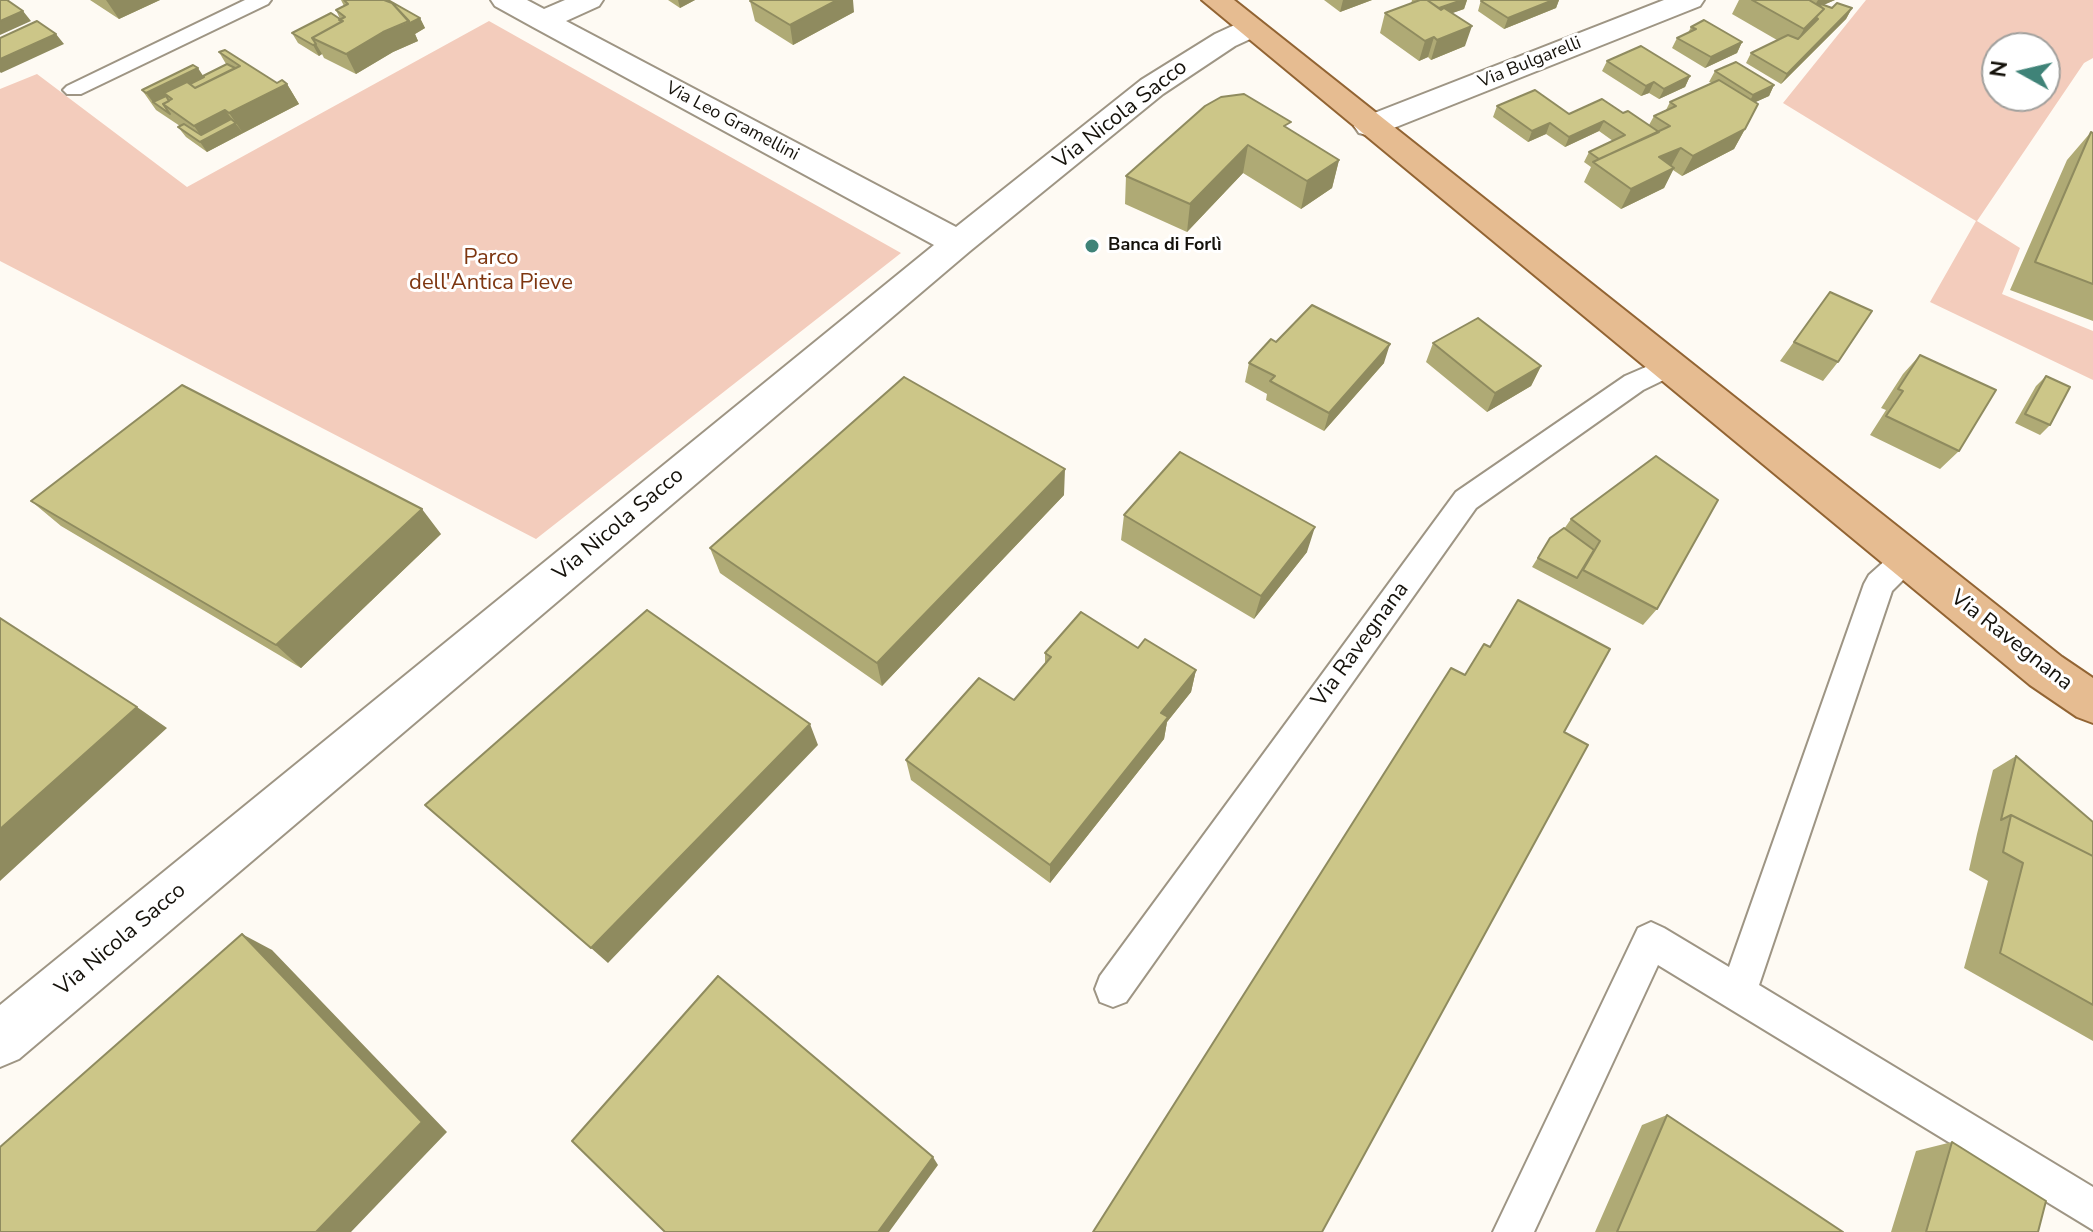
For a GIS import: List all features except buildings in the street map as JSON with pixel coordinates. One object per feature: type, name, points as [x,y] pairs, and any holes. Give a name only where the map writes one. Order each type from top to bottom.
[{"type":"main road","name":"Via Ravegnana","points":[[1216,0],[2046,671],[2093,703]]},
{"type":"street","name":"Via Leo Gramellini","points":[[505,0],[958,243]]},
{"type":"street","points":[[543,21],[589,0]]},
{"type":"street","name":"Via Bulgarelli","points":[[1370,126],[1690,0]]},
{"type":"street","name":"Via Nicola Sacco","points":[[0,1040],[958,243],[1152,87],[1225,40],[1251,28]]},
{"type":"lane","points":[[74,90],[261,0]]},
{"type":"lane","name":"Via Ravegnana","points":[[1113,989],[1466,500],[1634,383],[1669,366]]},
{"type":"lane","points":[[1738,993],[1879,584],[1907,558]]},
{"type":"lane","points":[[1513,1232],[1651,940],[2093,1210]]},
{"type":"green space","points":[[1866,0],[2093,0],[2093,58],[2084,63],[2061,97],[2061,32],[1981,32],[1981,112],[2051,112],[1977,221],[2020,248],[2002,294],[2093,331],[2093,380],[1930,302],[1976,221],[1783,103]]},
{"type":"green space","name":"Parco dell'Antica Pieve","points":[[489,21],[901,253],[536,539],[0,261],[0,89],[37,74],[187,187]]},
{"type":"place","name":"Banca di Forlì","points":[[1092,246]]}]
